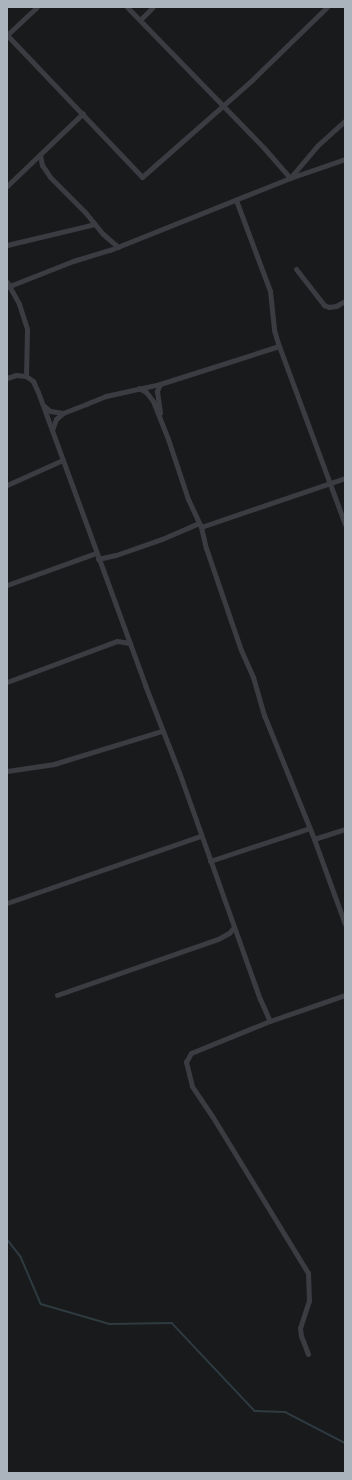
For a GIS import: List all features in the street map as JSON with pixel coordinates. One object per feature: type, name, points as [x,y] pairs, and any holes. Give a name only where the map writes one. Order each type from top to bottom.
[{"type":"street","points":[[37,7],[7,35],[83,113],[142,177],[252,80],[327,7]]},
{"type":"street","points":[[127,7],[264,148],[290,178]]},
{"type":"street","points":[[140,20],[153,7]]},
{"type":"street","points":[[7,186],[83,113]]},
{"type":"street","points":[[290,178],[318,145],[345,121]]},
{"type":"street","points":[[40,155],[42,165],[50,177],[103,234],[118,246]]},
{"type":"street","points":[[26,376],[27,328],[8,285],[118,246],[290,178],[345,159]]},
{"type":"street","points":[[236,200],[270,291],[274,330],[279,346],[345,524]]},
{"type":"street","points":[[7,245],[95,224]]},
{"type":"street","points":[[296,270],[324,305],[329,307],[336,306],[345,301]]},
{"type":"street","points":[[52,431],[56,419],[63,413],[106,396],[160,384],[279,346]]},
{"type":"street","points":[[7,378],[16,375],[26,376],[33,382],[43,405],[97,556],[270,1022]]},
{"type":"street","points":[[160,384],[157,391],[161,420]]},
{"type":"street","points":[[139,388],[150,397],[161,420],[188,499],[200,525],[206,548],[264,715],[310,828],[345,924]]},
{"type":"street","points":[[43,405],[50,411],[63,413]]},
{"type":"street","points":[[7,485],[63,460]]},
{"type":"street","points":[[7,585],[97,556],[162,539],[200,525],[345,478]]},
{"type":"street","points":[[117,642],[125,630]]},
{"type":"street","points":[[7,682],[117,642],[130,643]]},
{"type":"street","points":[[7,771],[54,764],[162,731]]},
{"type":"street","points":[[210,861],[310,828]]},
{"type":"street","points":[[314,839],[345,829]]},
{"type":"street","points":[[7,904],[201,836]]},
{"type":"street","points":[[57,995],[218,939],[234,927]]},
{"type":"street","points":[[308,1354],[300,1336],[300,1328],[309,1301],[308,1273],[196,1092],[186,1067],[186,1062],[191,1053],[345,995]]},
{"type":"waterway","points":[[7,1239],[21,1257],[41,1304],[110,1324],[172,1323],[255,1411],[285,1412],[345,1443]]}]
